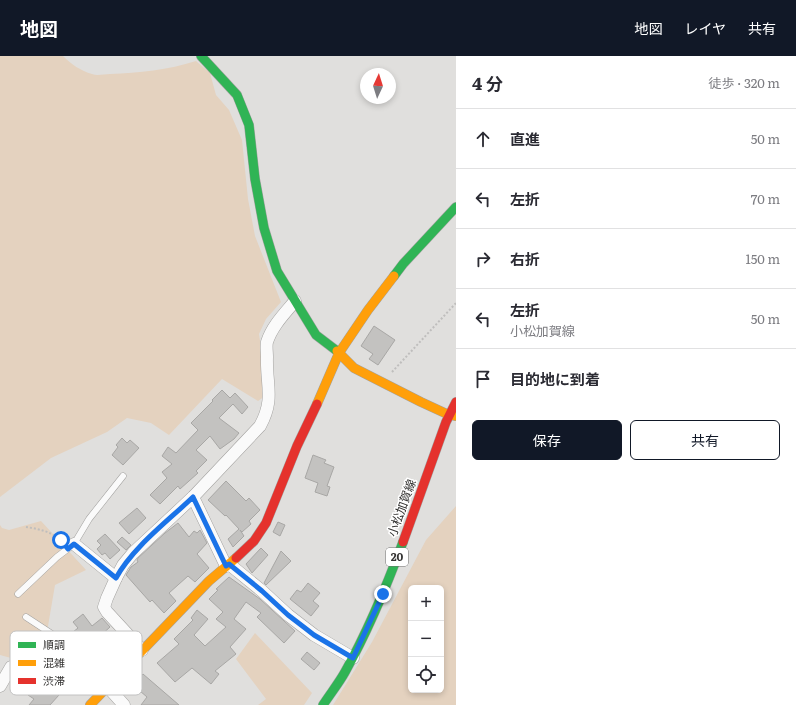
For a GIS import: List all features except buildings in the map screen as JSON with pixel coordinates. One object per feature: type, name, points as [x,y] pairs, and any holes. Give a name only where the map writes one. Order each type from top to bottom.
[{"type":"street","points":[[201,56],[237,95],[249,125],[255,179],[264,228],[277,271],[316,336],[339,353],[354,368],[421,402],[453,415]]},
{"type":"street","points":[[142,650],[209,581],[254,541],[266,523],[297,446],[339,353],[368,310],[403,264],[456,207]]},
{"type":"street","points":[[124,631],[104,607],[116,578],[123,565],[133,553],[193,497],[260,426],[266,414],[269,399],[267,342],[274,328],[295,301]]},
{"type":"street","name":"小松加賀線","points":[[323,705],[353,658],[372,619],[394,567],[453,415],[456,402]]},
{"type":"street","points":[[193,497],[228,565],[262,591],[288,615],[314,635],[353,658]]},
{"type":"street","points":[[71,547],[116,578]]},
{"type":"street","points":[[0,686],[10,669]]},
{"type":"street","points":[[90,705],[99,695]]},
{"type":"street","points":[[115,695],[124,705]]},
{"type":"lane","points":[[18,594],[71,547],[89,519],[123,476]]},
{"type":"lane","points":[[26,617],[47,631]]},
{"type":"path","points":[[382,383],[456,302]]},
{"type":"path","points":[[26,527],[40,529],[51,533],[71,547]]},
{"type":"shaded area","points":[[0,56],[63,56],[80,69],[96,75],[132,73],[175,67],[196,61],[210,73],[216,95],[229,110],[242,140],[248,199],[255,236],[281,302],[266,319],[259,334],[267,388],[265,396],[258,401],[222,379],[169,435],[151,423],[127,418],[107,432],[51,458],[0,497]]},
{"type":"shaded area","points":[[456,506],[456,705],[333,705],[372,642],[426,540]]},
{"type":"shaded area","points":[[41,521],[86,570],[55,585],[47,631],[10,631],[10,658],[0,655],[0,525],[2,528],[9,530]]},
{"type":"shaded area","points":[[255,633],[312,693],[304,705],[258,705],[266,699],[236,659]]},
{"type":"traffic: fast","points":[[201,56],[237,95],[249,125],[255,179],[264,228],[277,271],[316,335],[337,351]]},
{"type":"traffic: fast","points":[[394,276],[403,264],[456,207]]},
{"type":"traffic: fast","points":[[323,705],[343,676],[362,640],[384,591],[403,542]]},
{"type":"traffic: slow","points":[[317,404],[339,353],[368,310],[394,276]]},
{"type":"traffic: slow","points":[[337,351],[354,368],[421,402],[447,414],[456,416]]},
{"type":"traffic: slow","points":[[142,651],[209,581],[236,558]]},
{"type":"traffic: slow","points":[[90,705],[100,695]]},
{"type":"traffic: jam","points":[[403,542],[446,422],[456,402]]},
{"type":"traffic: jam","points":[[236,558],[254,541],[266,523],[297,446],[317,404]]},
{"type":"route","points":[[61,540],[68,549],[74,544],[116,578],[123,565],[133,553],[193,497],[226,566],[229,564],[288,615],[314,635],[353,658],[383,594]]}]
